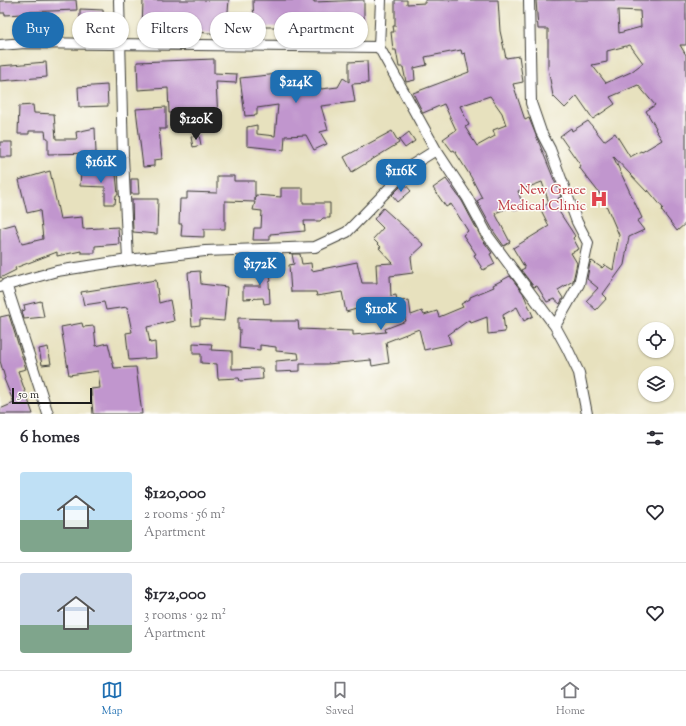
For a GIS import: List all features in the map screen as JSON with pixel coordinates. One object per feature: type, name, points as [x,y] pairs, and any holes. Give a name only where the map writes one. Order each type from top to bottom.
[{"type":"street","points":[[119,0],[119,12]]},
{"type":"street","points":[[381,0],[379,47],[436,150],[467,197],[488,236],[555,326],[578,373],[587,414]]},
{"type":"street","points":[[529,0],[530,103],[541,132],[550,149],[576,222],[588,243],[579,284],[555,326]]},
{"type":"street","points":[[0,45],[25,43],[72,44]]},
{"type":"street","points":[[129,45],[379,47]]},
{"type":"street","points":[[120,48],[128,260]]},
{"type":"street","points":[[48,414],[3,285],[57,271],[128,260],[205,251],[315,247],[347,232],[412,165],[436,150]]},
{"type":"building","points":[[76,0],[77,10],[12,12],[12,15],[5,15],[5,13],[0,13],[0,1]]},
{"type":"building","points":[[143,0],[229,0],[228,12],[210,12],[210,33],[202,33],[202,12],[143,12]]},
{"type":"building","points":[[253,0],[314,0],[314,2],[364,0],[364,12],[274,12],[274,27],[266,27],[266,12],[253,12]]},
{"type":"building","points":[[395,0],[407,0],[407,4],[425,3],[425,0],[498,0],[500,31],[506,58],[519,56],[523,82],[513,84],[525,120],[529,118],[561,197],[558,198],[563,207],[558,210],[575,236],[573,238],[579,249],[571,253],[577,263],[573,281],[558,290],[563,298],[560,304],[554,299],[547,302],[537,286],[534,287],[521,270],[525,268],[513,248],[549,226],[540,208],[549,203],[542,182],[518,191],[523,206],[514,210],[513,206],[495,213],[510,242],[504,246],[494,232],[477,201],[482,198],[471,177],[454,150],[452,151],[443,139],[456,130],[444,104],[423,113],[413,93],[469,72],[465,53],[462,54],[461,50],[425,57],[427,65],[414,68],[415,80],[406,82],[403,67],[399,67],[396,50],[393,50],[391,32],[394,32],[393,26],[395,26]],"holes":[[[490,96],[502,113],[506,125],[493,130],[495,136],[477,146],[465,127],[469,125],[460,106]]]},
{"type":"building","points":[[536,0],[686,0],[686,45],[680,45],[686,55],[686,223],[677,231],[661,210],[663,208],[648,190],[647,192],[613,156],[642,218],[637,221],[644,230],[629,237],[624,265],[603,294],[607,298],[596,310],[586,301],[598,288],[587,279],[590,263],[592,261],[602,268],[605,265],[613,270],[619,235],[603,198],[579,167],[581,166],[560,136],[571,128],[572,131],[588,121],[604,141],[615,133],[630,157],[641,151],[642,152],[662,140],[646,111],[655,105],[638,85],[610,97],[615,104],[593,119],[577,96],[565,108],[553,96],[548,68],[548,29],[538,29]],"holes":[[[618,10],[640,11],[641,27],[619,33]],[[630,45],[643,63],[631,72],[606,83],[592,65],[607,62],[607,51]]]},
{"type":"building","points":[[80,9],[103,10],[103,12],[80,12]]},
{"type":"building","points":[[214,59],[214,73],[237,74],[236,83],[216,82],[218,118],[184,118],[184,112],[169,113],[168,88],[138,90],[137,62]]},
{"type":"building","points":[[367,61],[368,83],[352,84],[355,102],[321,106],[328,130],[320,132],[327,144],[314,150],[306,135],[285,136],[284,150],[247,146],[247,127],[257,125],[257,134],[275,136],[278,105],[257,108],[257,115],[245,116],[240,78],[308,71],[310,88],[320,87],[321,89],[338,87],[343,78],[349,82],[349,62]]},
{"type":"building","points":[[46,62],[47,77],[0,81],[0,66]]},
{"type":"building","points":[[107,85],[108,106],[79,107],[78,87]]},
{"type":"building","points":[[33,105],[34,113],[54,114],[56,139],[77,139],[76,132],[95,128],[96,153],[48,154],[48,138],[46,138],[45,131],[29,131],[29,134],[18,134],[19,106]]},
{"type":"building","points":[[166,107],[166,129],[159,129],[162,159],[154,160],[154,166],[143,167],[136,109]]},
{"type":"building","points":[[392,131],[399,143],[352,172],[344,157]]},
{"type":"building","points":[[409,132],[415,141],[405,148],[399,140]]},
{"type":"building","points":[[199,135],[201,145],[193,147],[191,137]]},
{"type":"building","points":[[0,142],[12,142],[12,157],[0,157]]},
{"type":"building","points":[[81,170],[116,174],[118,195],[116,195],[115,204],[105,204],[105,187],[80,186]]},
{"type":"building","points":[[50,171],[60,219],[82,217],[83,229],[118,227],[119,244],[95,246],[95,253],[81,253],[81,251],[57,256],[57,252],[15,268],[16,270],[0,278],[0,228],[15,224],[22,244],[43,239],[40,210],[27,213],[19,180]]},
{"type":"building","points":[[217,176],[234,176],[234,181],[255,181],[255,201],[256,195],[281,197],[281,188],[303,188],[303,203],[330,203],[330,218],[323,218],[320,221],[304,221],[305,231],[270,234],[270,240],[253,240],[254,228],[261,228],[262,211],[253,210],[255,202],[225,201],[225,229],[204,229],[204,237],[181,236],[182,224],[179,224],[180,199],[187,199],[187,192],[217,193]]},
{"type":"building","points":[[131,179],[138,179],[139,194],[131,194]]},
{"type":"building","points":[[446,179],[462,201],[482,239],[492,253],[490,254],[495,264],[483,270],[474,255],[476,254],[463,235],[468,231],[451,204],[446,207],[433,188]]},
{"type":"building","points":[[404,183],[411,191],[398,202],[392,195]]},
{"type":"building","points":[[132,199],[158,199],[157,234],[133,232]]},
{"type":"building","points":[[383,208],[424,245],[411,257],[413,273],[390,276],[391,296],[396,295],[398,306],[378,309],[377,303],[346,312],[342,292],[317,296],[316,292],[291,292],[289,265],[294,264],[292,254],[300,254],[302,264],[311,263],[312,271],[357,262],[362,283],[377,283],[376,264],[393,263],[373,239],[383,228],[374,219]]},
{"type":"building","points":[[271,266],[273,277],[270,277],[271,281],[269,282],[270,303],[264,304],[263,298],[243,299],[243,286],[261,286],[258,268]]},
{"type":"building","points":[[200,271],[201,284],[227,287],[224,321],[200,319],[200,325],[192,326],[188,272]]},
{"type":"building","points":[[510,276],[523,293],[533,316],[524,321],[517,307],[503,315],[505,332],[488,334],[487,317],[471,323],[469,320],[448,335],[451,344],[424,350],[419,329],[386,342],[389,363],[372,366],[371,360],[327,364],[300,364],[300,371],[276,372],[276,361],[299,359],[298,353],[276,351],[276,347],[260,345],[260,350],[239,348],[240,329],[238,329],[238,318],[270,319],[270,321],[298,321],[299,329],[353,331],[353,335],[386,332],[385,329],[406,321],[399,301],[409,300],[411,315],[422,311],[424,315],[437,311],[439,317],[463,307],[461,304],[470,299],[470,297],[494,287],[493,285]]},
{"type":"building","points":[[156,280],[159,303],[170,300],[174,321],[147,327],[150,343],[155,342],[156,358],[129,360],[126,333],[132,332],[127,307],[106,310],[104,302],[84,305],[81,292]]},
{"type":"building","points":[[41,301],[44,317],[24,319],[22,311],[25,310],[24,305]]},
{"type":"building","points":[[9,315],[26,369],[18,371],[33,414],[0,414],[0,409],[14,403],[4,379],[0,361],[0,317]]},
{"type":"building","points":[[82,323],[83,327],[94,326],[96,346],[108,343],[114,368],[136,367],[142,414],[93,414],[91,389],[100,388],[98,371],[69,375],[61,327]]},
{"type":"building","points":[[193,343],[212,344],[211,350],[232,351],[232,369],[262,368],[263,379],[240,381],[239,378],[218,379],[217,364],[201,363],[201,354],[193,354]]},
{"type":"building","points":[[48,347],[51,364],[42,365],[39,349]]},
{"type":"place","name":"New Grace Medical Clinic","points":[[599,199]]}]
